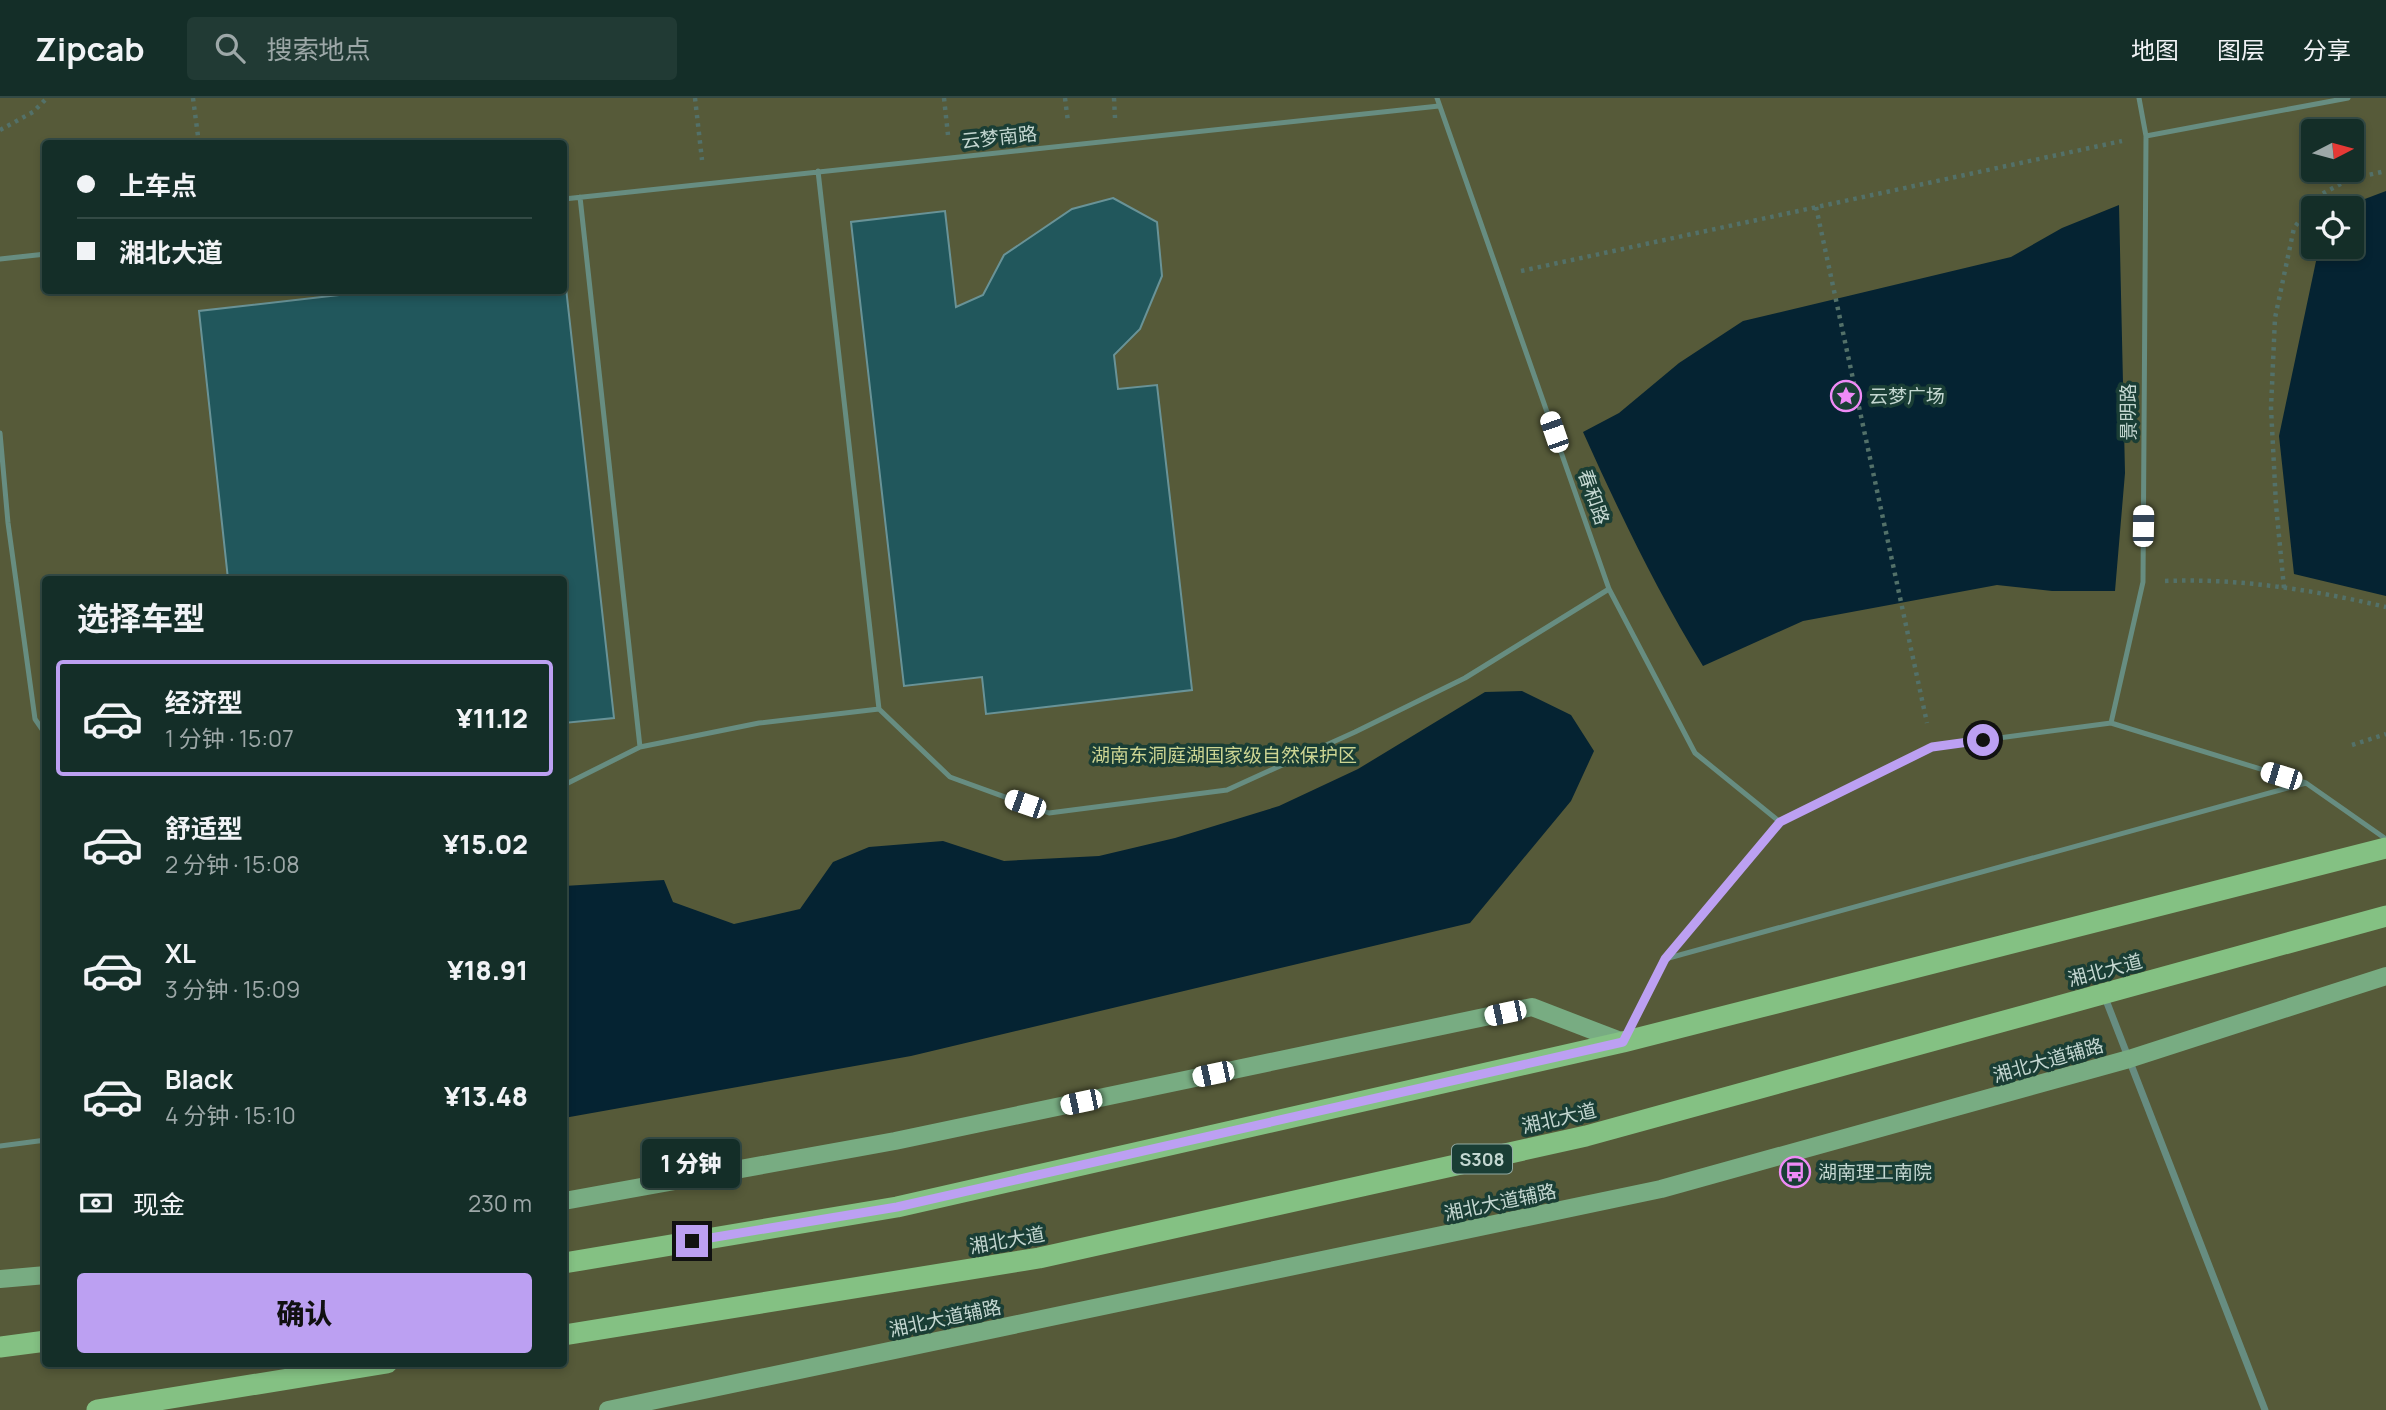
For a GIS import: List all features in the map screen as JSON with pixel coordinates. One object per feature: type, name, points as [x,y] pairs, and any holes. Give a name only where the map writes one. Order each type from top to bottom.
[{"type":"highway","points":[[567,1262],[897,1207],[1623,1042],[2386,848]]},
{"type":"highway","name":"湘北大道","points":[[567,1335],[1066,1252],[1586,1136],[2386,916]]},
{"type":"highway","points":[[0,1347],[42,1342]]},
{"type":"highway","points":[[97,1410],[362,1367]]},
{"type":"main road","name":"湘北大道辅路","points":[[608,1410],[1661,1189],[2129,1059],[2386,975]]},
{"type":"main road","points":[[567,1200],[895,1141],[1532,1007],[1623,1042]]},
{"type":"main road","points":[[0,1279],[42,1275]]},
{"type":"street","points":[[2104,994],[2264,1410]]},
{"type":"lane","name":"春和路","points":[[1437,98],[1609,589],[1695,753],[1780,822]]},
{"type":"lane","name":"景明路","points":[[2111,723],[2143,582],[2146,136],[2139,98]]},
{"type":"lane","points":[[2146,136],[2348,98]]},
{"type":"lane","name":"云梦南路","points":[[567,199],[1438,106]]},
{"type":"lane","points":[[818,171],[879,709],[950,778],[1049,813],[1227,790],[1465,678],[1609,589]]},
{"type":"lane","points":[[580,197],[640,747]]},
{"type":"lane","points":[[0,259],[42,254]]},
{"type":"lane","points":[[0,433],[8,523],[35,719],[42,729]]},
{"type":"lane","points":[[567,784],[640,747],[759,723],[879,709]]},
{"type":"lane","points":[[1623,1042],[1665,959],[1780,822],[1932,747],[2111,723],[2306,783],[2386,839]]},
{"type":"lane","points":[[1665,959],[2306,783]]},
{"type":"lane","points":[[0,1146],[42,1141]]},
{"type":"path","points":[[0,130],[33,112],[47,98]]},
{"type":"path","points":[[193,98],[198,140]]},
{"type":"path","points":[[695,98],[704,184]]},
{"type":"path","points":[[944,98],[950,158]]},
{"type":"path","points":[[1499,275],[2146,136]]},
{"type":"path","points":[[2284,588],[2271,408],[2274,318],[2294,228],[2318,196],[2350,179],[2386,171]]},
{"type":"path","points":[[1816,207],[1932,747]]},
{"type":"path","points":[[2143,582],[2196,580],[2284,588],[2386,607]]},
{"type":"path","points":[[2352,745],[2386,734]]},
{"type":"green space","name":"湖南东洞庭湖国家级自然保护区","points":[[0,98],[2386,98],[2386,1410],[0,1410]]},
{"type":"water","points":[[2386,191],[2386,596],[2294,574],[2279,436],[2316,259],[2364,259],[2364,199]]},
{"type":"water","points":[[2119,205],[2125,473],[2115,591],[2052,591],[1997,585],[1803,621],[1703,666],[1639,551],[1583,432],[1619,413],[1679,363],[1743,321],[2011,257],[2062,228]]},
{"type":"water","points":[[1522,691],[1571,715],[1594,751],[1571,801],[1470,923],[911,1056],[567,1117],[567,886],[664,880],[673,902],[734,924],[800,909],[833,862],[869,847],[943,841],[1004,861],[1099,856],[1175,838],[1279,806],[1358,769],[1485,692]]},
{"type":"building","points":[[1113,198],[1157,222],[1162,276],[1140,329],[1114,355],[1118,389],[1157,385],[1192,690],[986,714],[982,677],[904,686],[851,222],[945,211],[956,307],[983,295],[1004,255],[1072,209]]},
{"type":"building","points":[[348,294],[567,294],[614,718],[567,723],[567,576],[228,576],[199,311]]},
{"type":"place","name":"云梦广场","points":[[1846,396]]},
{"type":"place","name":"湖南理工南院","points":[[1795,1172]]},
{"type":"route","points":[[692,1241],[897,1207],[1623,1042],[1665,959],[1780,822],[1932,747],[1983,740]]}]
